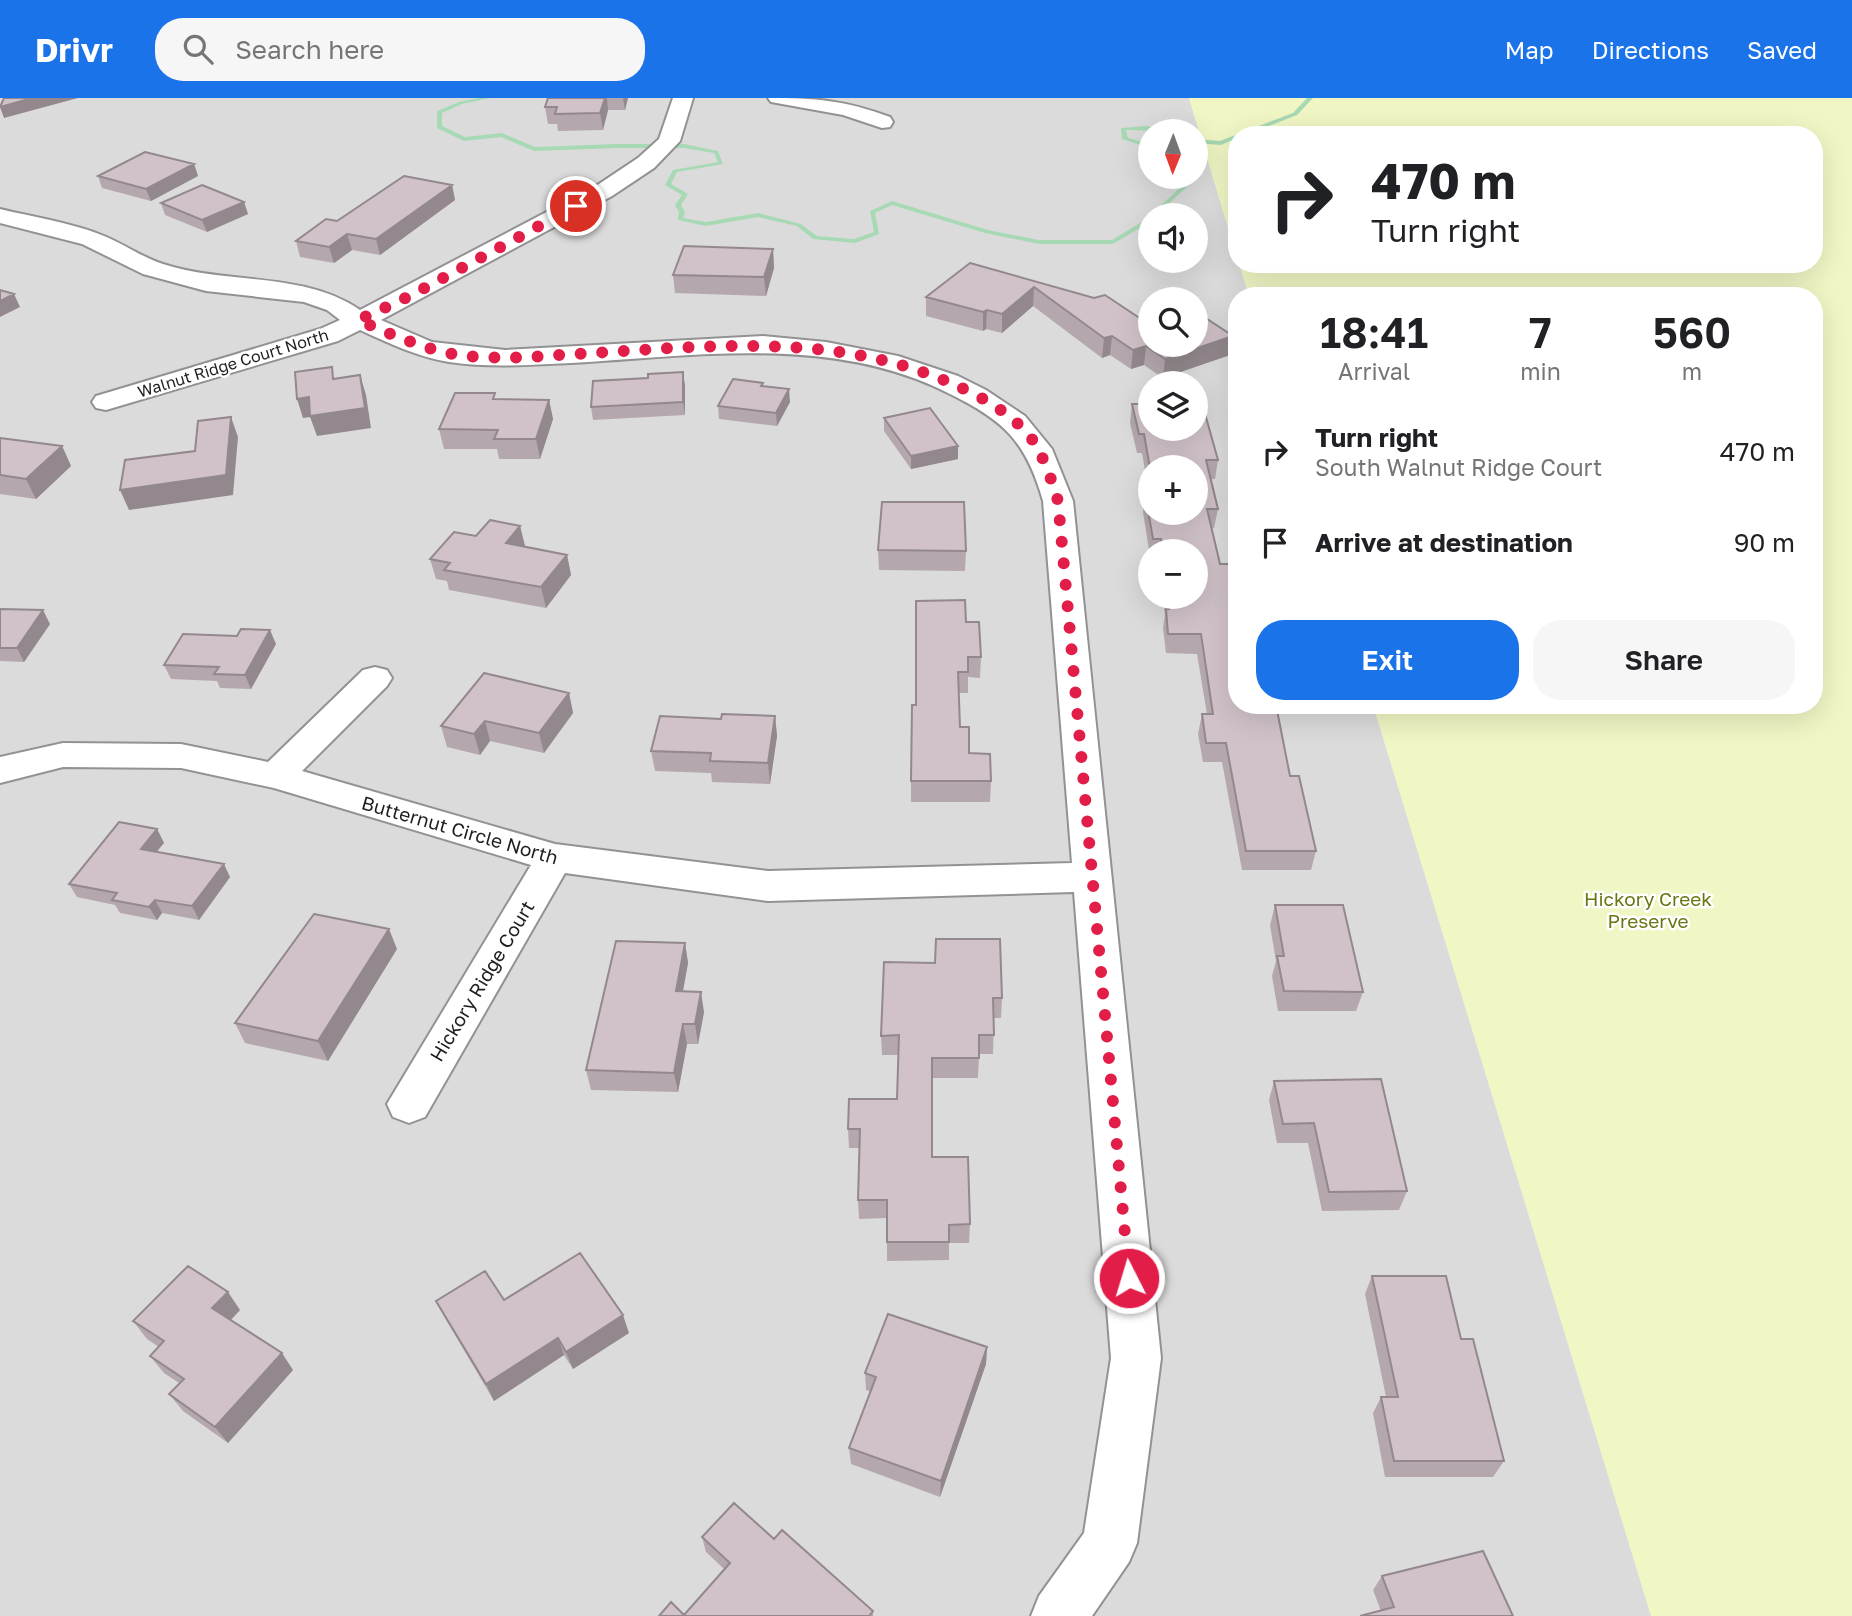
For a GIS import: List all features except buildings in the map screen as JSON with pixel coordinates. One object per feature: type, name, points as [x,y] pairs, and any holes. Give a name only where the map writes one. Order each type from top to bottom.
[{"type":"street","name":"Walnut Ridge Court North","points":[[106,402],[329,335],[410,296],[604,191],[646,163],[669,141],[683,98]]},
{"type":"street","points":[[778,98],[847,109],[881,122]]},
{"type":"street","points":[[0,216],[91,239],[152,269],[206,283],[308,295],[424,348],[478,357],[731,345],[826,349],[887,361],[934,375],[971,392],[1009,419],[1033,442],[1050,474],[1058,501],[1136,1358],[1110,1544],[1059,1616]]},
{"type":"street","points":[[275,776],[375,678]]},
{"type":"street","name":"Butternut Circle North","points":[[0,770],[63,755],[181,756],[275,776],[555,859],[768,886],[1093,877]]},
{"type":"street","name":"Hickory Ridge Court","points":[[409,1104],[555,859]]},
{"type":"shaded area","points":[[0,98],[1189,98],[1195,119],[1138,119],[1138,189],[1208,189],[1208,161],[1228,227],[1228,273],[1242,273],[1246,287],[1228,287],[1228,714],[1376,714],[1651,1616],[0,1616]]},
{"type":"green space","name":"Hickory Creek Preserve","points":[[1189,98],[1852,98],[1852,1616],[1651,1616],[1376,714],[1823,714],[1823,287],[1246,287],[1242,273],[1823,273],[1823,126],[1228,126],[1228,228],[1208,161],[1208,119],[1195,119]]},
{"type":"waterway","points":[[487,98],[461,103],[439,112],[439,127],[464,139],[502,135],[534,149],[684,146],[716,152],[721,163],[675,171],[668,185],[685,194],[678,205],[682,212],[680,219],[706,224],[758,215],[799,225],[815,238],[855,241],[877,233],[872,212],[892,203],[987,232],[1039,242],[1113,242],[1138,226]]},
{"type":"waterway","points":[[1264,126],[1295,114],[1310,98]]},
{"type":"waterway","points":[[1138,128],[1123,129],[1125,139],[1138,143]]},
{"type":"waterway","points":[[1208,142],[1221,143],[1228,140]]},
{"type":"waterway","points":[[1166,203],[1182,189]]},
{"type":"route","points":[[576,206],[410,296],[358,320],[424,348],[478,357],[505,358],[763,344],[805,346],[887,361],[934,375],[971,392],[993,407],[1017,425],[1033,442],[1050,474],[1058,501],[1129,1278]]}]
